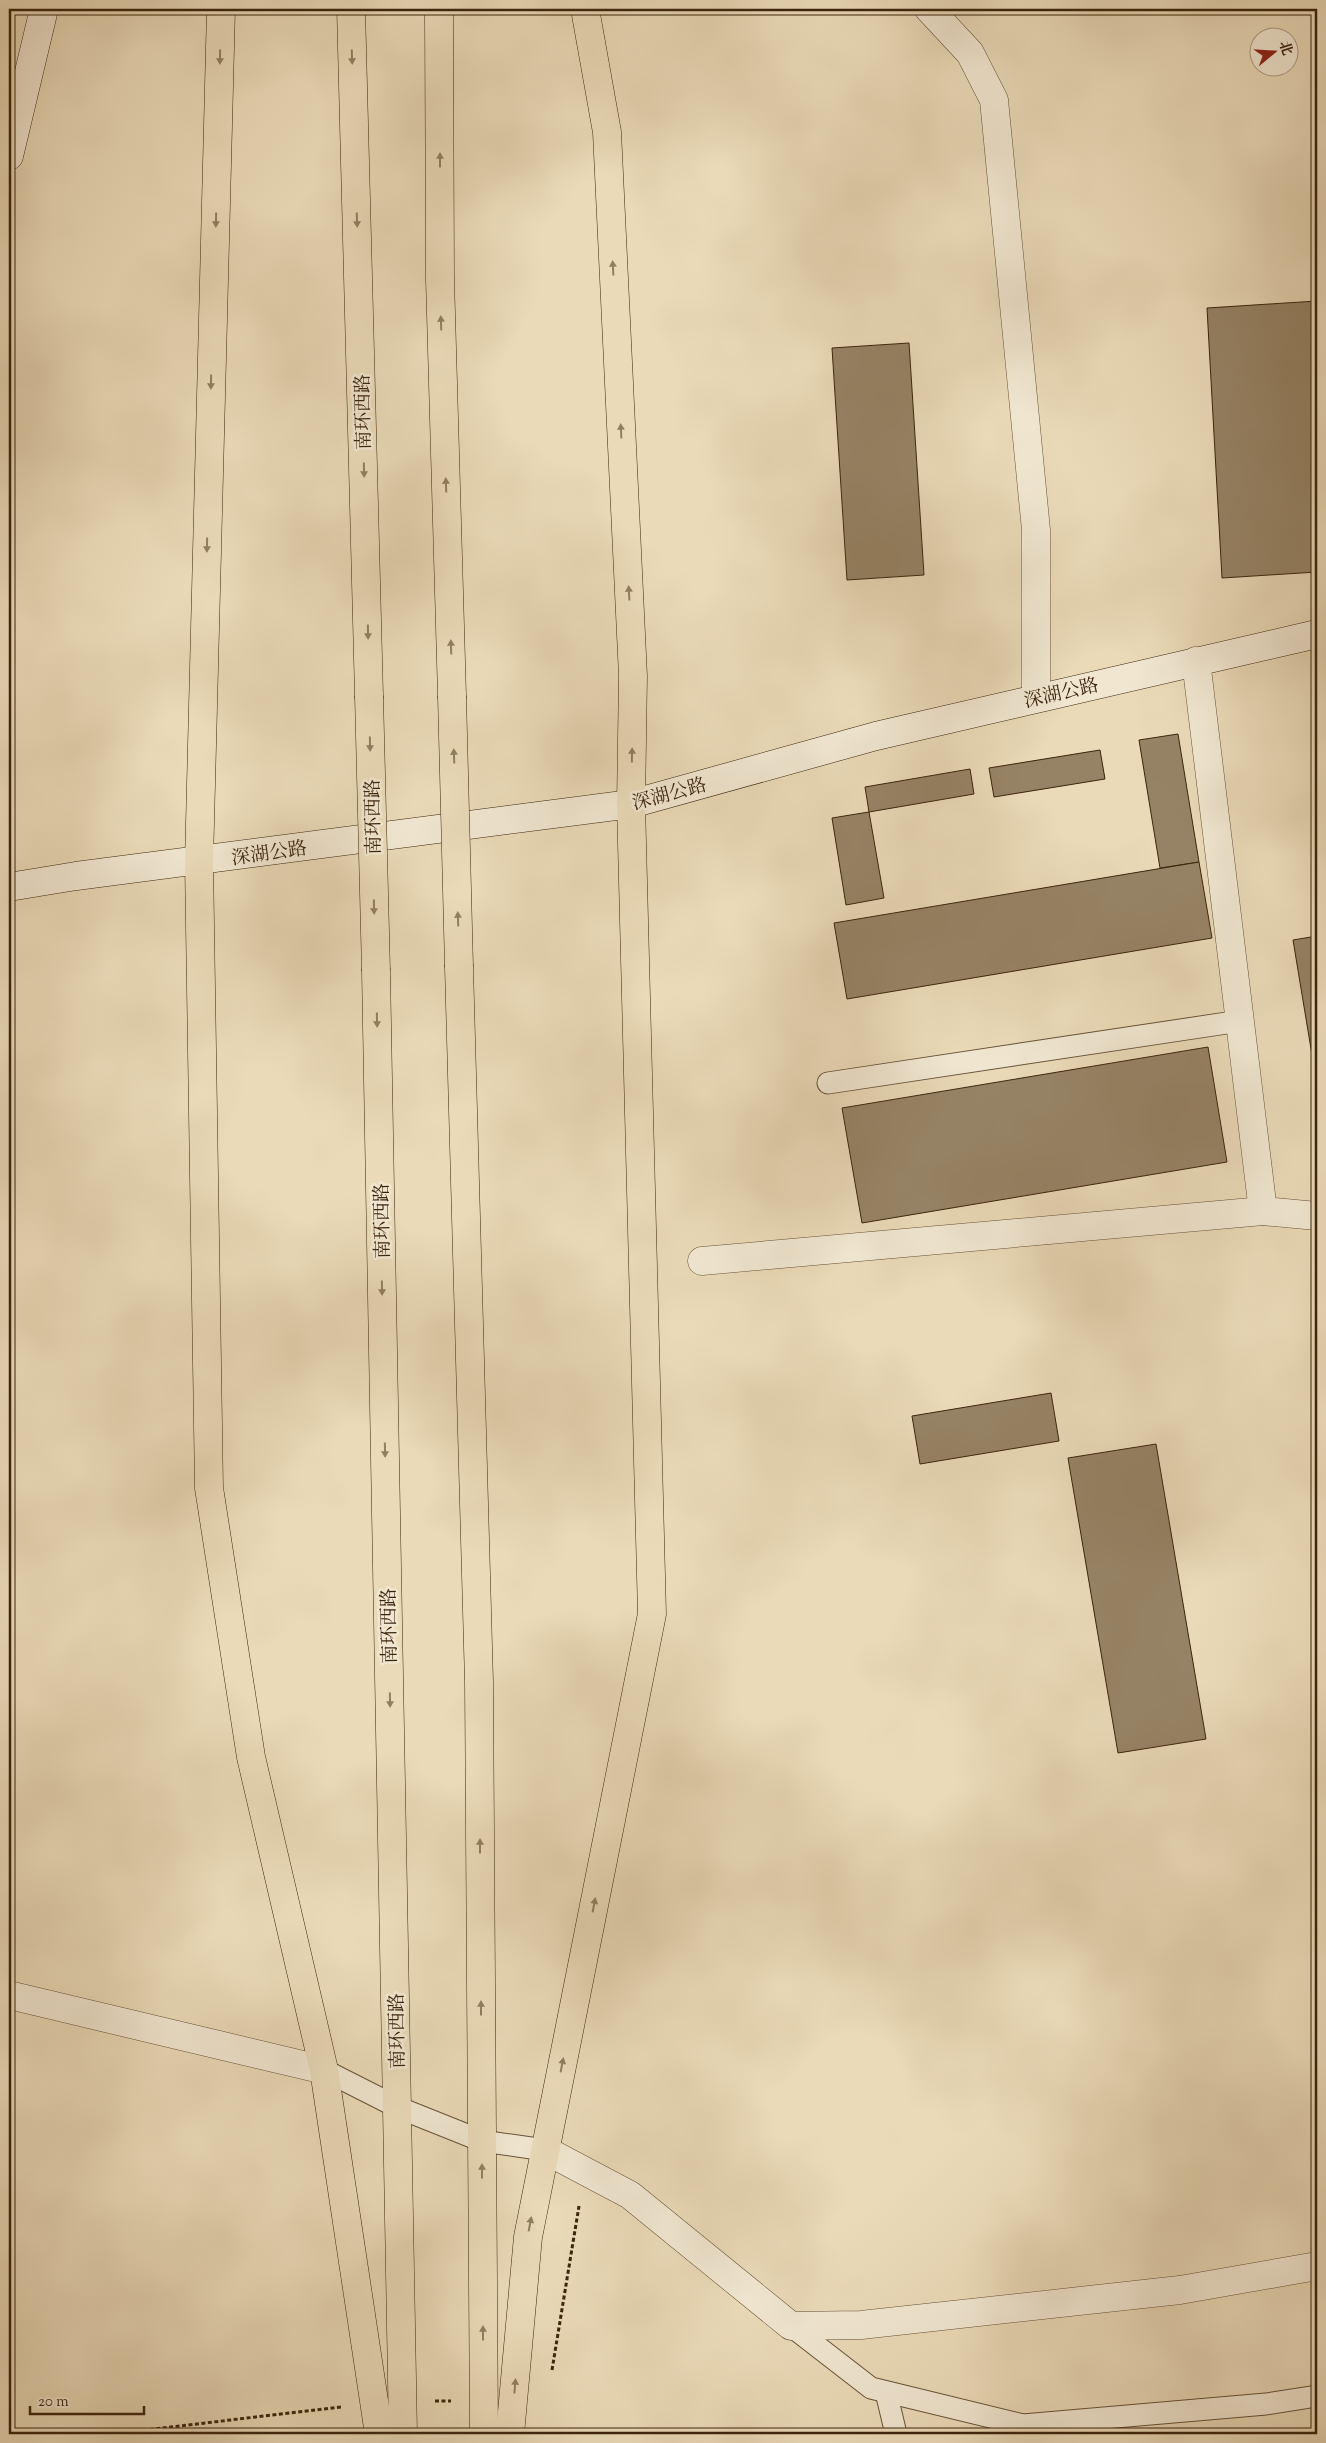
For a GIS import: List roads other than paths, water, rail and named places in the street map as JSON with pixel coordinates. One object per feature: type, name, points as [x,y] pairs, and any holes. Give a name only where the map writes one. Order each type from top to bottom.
[{"type":"highway","points":[[221,9],[199,862],[209,1488],[250,1757],[324,2070],[379,2434]]},
{"type":"highway","name":"南环西路","points":[[351,9],[376,971],[403,2434]]},
{"type":"highway","points":[[439,9],[440,279],[479,1682],[484,2434]]},
{"type":"highway","points":[[510,2434],[528,2237],[652,1614],[631,804],[633,676],[607,132],[585,9]]},
{"type":"street","points":[[9,156],[44,9]]},
{"type":"street","points":[[929,9],[970,53],[994,100],[1036,530],[1036,698]]},
{"type":"street","name":"深湖公路","points":[[9,887],[76,876],[199,862],[631,804],[876,736],[1317,634]]},
{"type":"street","points":[[1196,661],[1263,1211]]},
{"type":"street","points":[[702,1261],[1263,1211],[1317,1216]]},
{"type":"street","points":[[9,1995],[324,2070]]},
{"type":"street","points":[[545,2150],[630,2196],[791,2326],[861,2325],[1171,2291],[1317,2266]]},
{"type":"lane","points":[[828,1083],[1240,1021]]},
{"type":"lane","points":[[324,2070],[398,2107],[482,2141],[545,2150]]},
{"type":"lane","points":[[791,2326],[871,2388],[1023,2425],[1266,2404],[1317,2396]]},
{"type":"lane","points":[[886,2392],[896,2434]]}]
